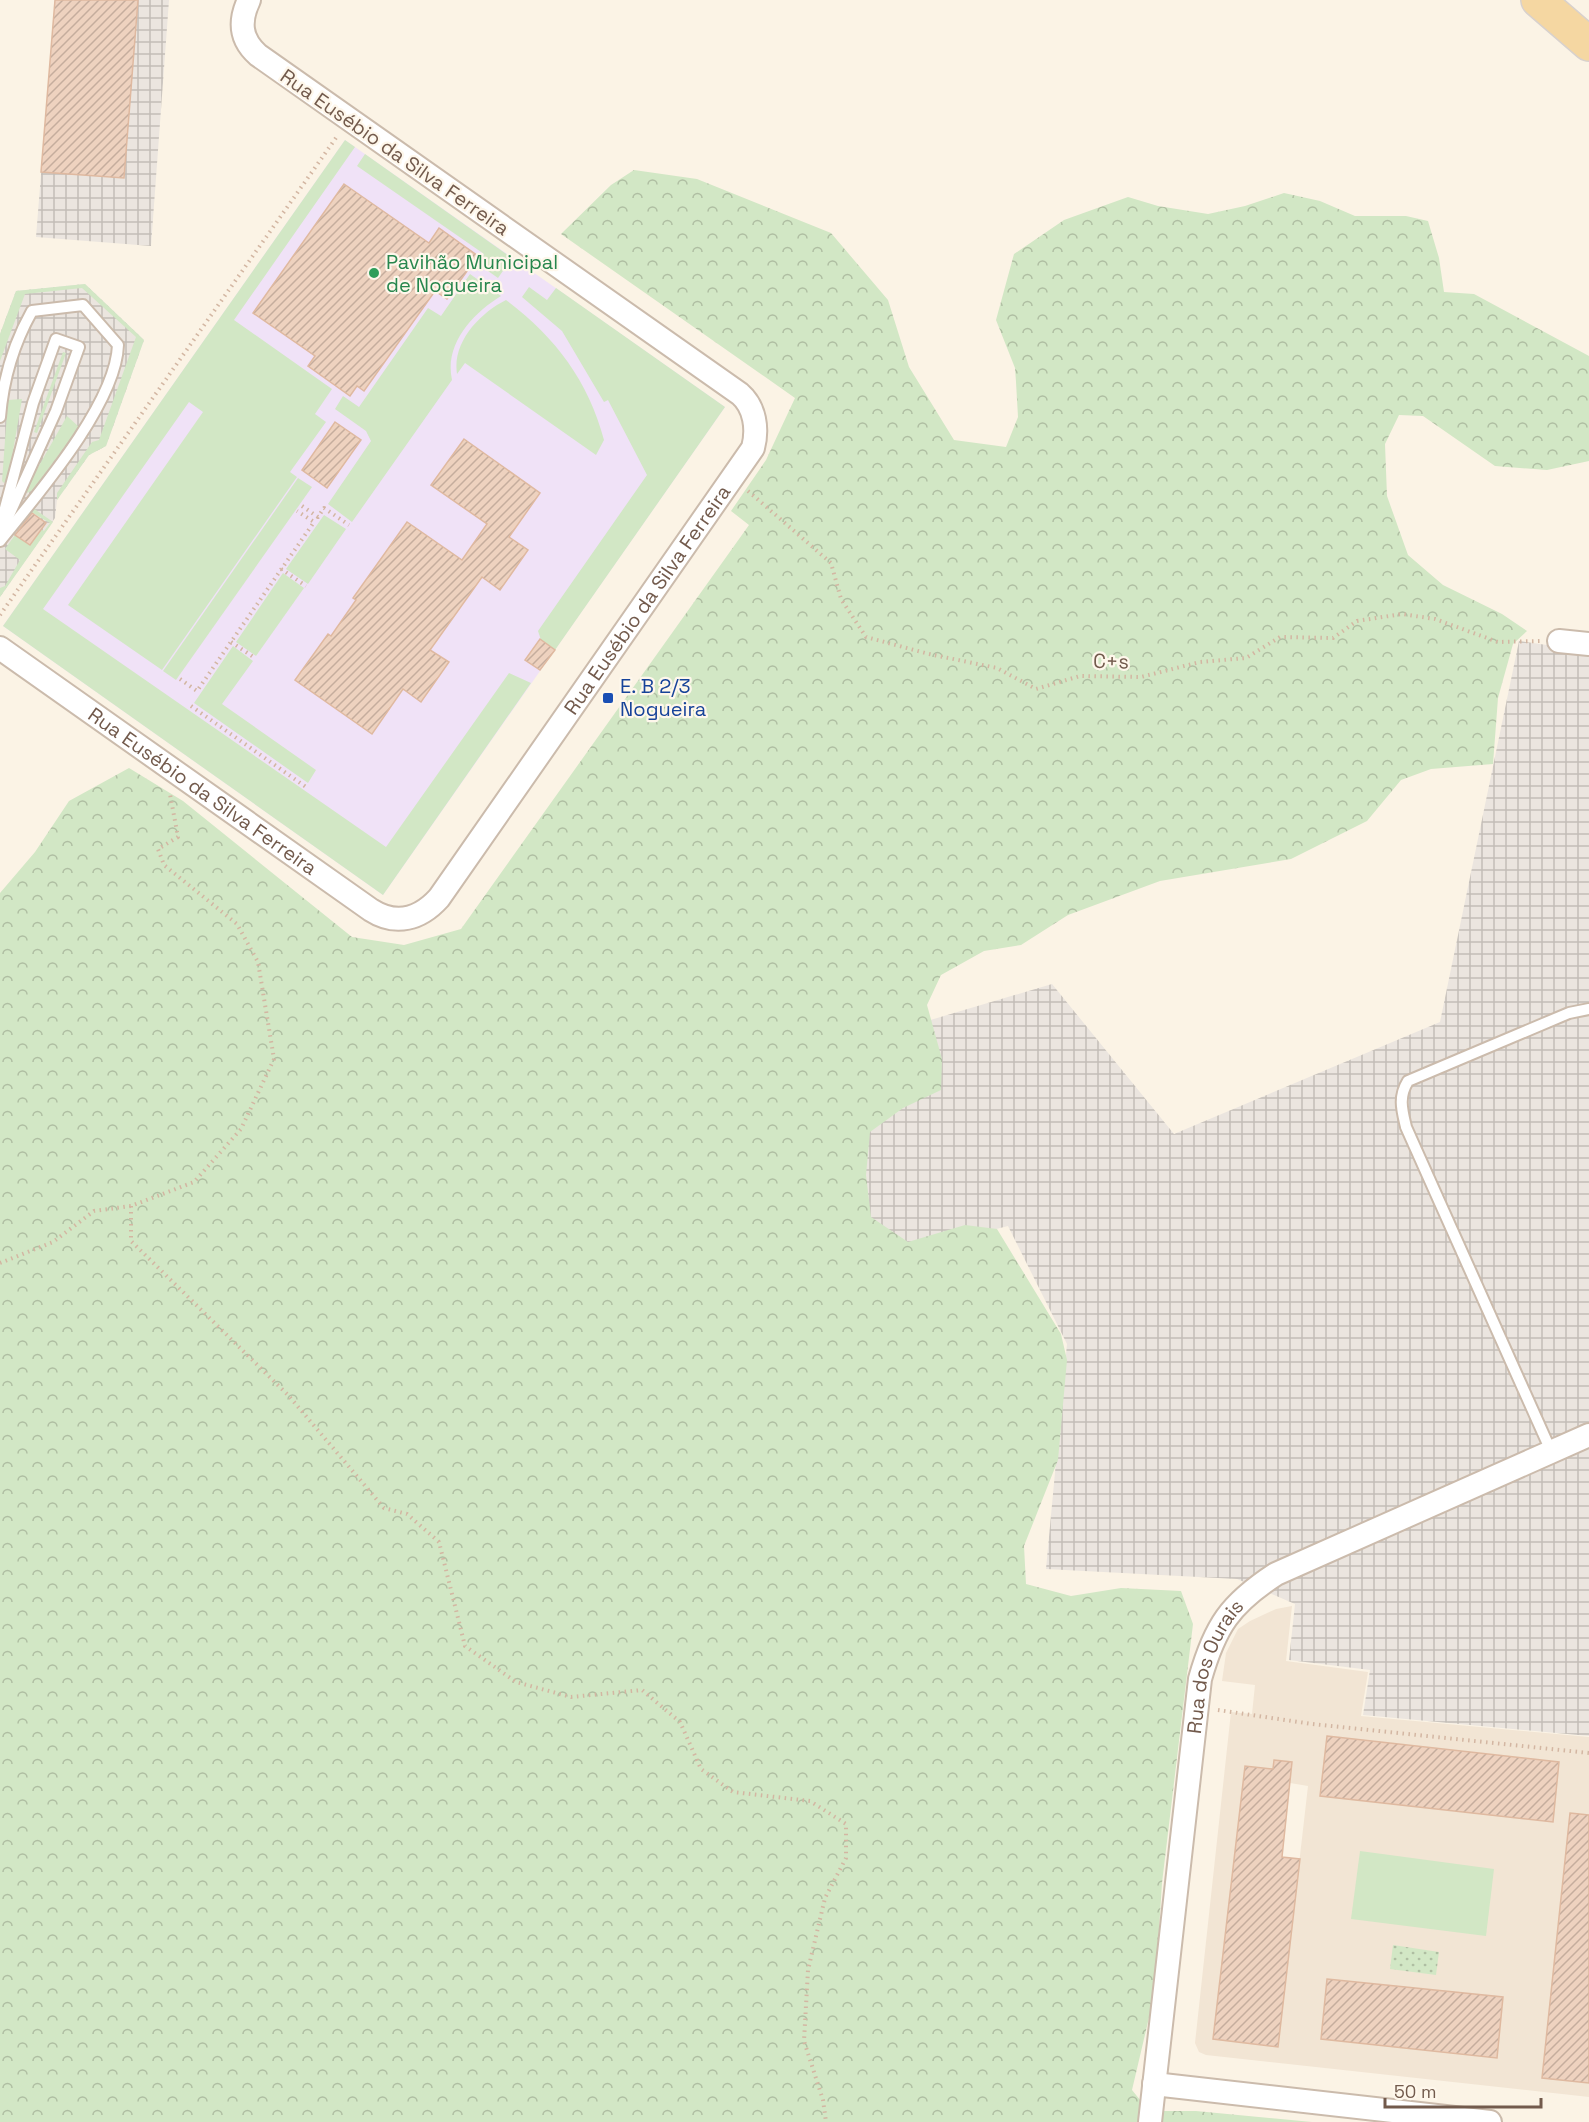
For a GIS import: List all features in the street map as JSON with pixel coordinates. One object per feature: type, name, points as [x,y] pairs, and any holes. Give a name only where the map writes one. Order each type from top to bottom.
[{"type":"main road","points":[[1538,0],[1589,44]]},
{"type":"street","name":"Rua Eusébio da Silva Ferreira","points":[[0,648],[378,914],[400,920],[418,916],[439,898],[750,454],[755,437],[753,416],[745,398],[258,55],[249,46],[242,21],[249,0]]},
{"type":"street","points":[[1559,640],[1589,644]]},
{"type":"street","name":"Rua dos Ourais","points":[[1150,2122],[1200,1679],[1208,1652],[1222,1623],[1245,1594],[1276,1574],[1589,1435]]},
{"type":"street","points":[[1154,2084],[1490,2122]]},
{"type":"lane","points":[[0,417],[5,381],[21,331],[32,311],[83,305],[118,345],[117,363],[84,431],[0,541]]},
{"type":"lane","points":[[0,527],[33,403],[56,339],[79,347],[56,411],[0,535]]},
{"type":"lane","points":[[1551,1451],[1406,1127],[1401,1108],[1401,1091],[1408,1081],[1569,1013],[1589,1010]]},
{"type":"path","points":[[0,615],[348,119]]},
{"type":"path","name":"C+s","points":[[734,478],[831,564],[841,598],[866,637],[928,654],[997,668],[1036,689],[1080,676],[1141,677],[1200,662],[1246,658],[1280,637],[1333,638],[1357,621],[1402,614],[1435,619],[1498,642],[1559,640]]},
{"type":"path","points":[[302,506],[318,517],[324,508],[349,525]]},
{"type":"path","points":[[180,679],[197,691],[314,522],[297,511]]},
{"type":"path","points":[[281,569],[306,586]]},
{"type":"path","points":[[231,642],[255,658]]},
{"type":"path","points":[[191,706],[306,787]]},
{"type":"path","points":[[0,1263],[53,1242],[94,1211],[132,1206],[194,1182],[241,1129],[274,1059],[258,962],[237,924],[164,866],[159,849],[178,837],[169,785],[172,769]]},
{"type":"path","points":[[132,1206],[131,1241],[288,1395],[384,1508],[407,1514],[439,1542],[465,1646],[516,1682],[571,1697],[642,1690],[680,1722],[701,1769],[733,1792],[810,1801],[846,1824],[846,1858],[825,1898],[808,1970],[804,2040],[823,2100],[826,2122]]},
{"type":"path","points":[[1196,1707],[1312,1724],[1589,1753]]},
{"type":"shaded area","points":[[55,0],[169,0],[151,246],[36,237]]},
{"type":"shaded area","points":[[345,140],[725,407],[383,895],[3,626]]},
{"type":"shaded area","points":[[85,284],[144,340],[106,446],[89,455],[57,500],[55,518],[0,597],[0,334],[16,291]]},
{"type":"shaded area","points":[[1519,641],[1589,651],[1589,1736],[1363,1715],[1370,1670],[1289,1660],[1295,1604],[1237,1579],[1046,1569],[1067,1344],[1008,1226],[863,1263],[802,1058],[1052,984],[1174,1134],[1440,1022]]},
{"type":"shaded area","points":[[1292,1606],[1286,1661],[1368,1672],[1361,1716],[1589,1737],[1589,1815],[1570,1814],[1542,2078],[1589,2083],[1589,2097],[1206,2055],[1199,2052],[1195,2043],[1231,1712],[1252,1714],[1255,1685],[1222,1681],[1226,1653],[1238,1629],[1276,1609]],"holes":[[[1327,1736],[1559,1762],[1553,1821],[1320,1796]],[[1274,1760],[1292,1762],[1290,1783],[1308,1786],[1278,2047],[1213,2039],[1245,1767],[1273,1769]],[[1327,1979],[1503,1997],[1497,2057],[1321,2039]]]},
{"type":"green space","points":[[345,140],[355,147],[234,320],[332,389],[315,414],[326,422],[290,472],[297,477],[162,670],[68,605],[203,412],[189,402],[43,609],[386,847],[509,673],[531,683],[383,895],[3,626]]},
{"type":"green space","points":[[365,154],[512,258],[498,278],[478,264],[484,254],[357,166]]},
{"type":"green space","points":[[634,170],[697,179],[831,233],[888,300],[909,367],[954,440],[1006,447],[1018,417],[1015,368],[996,320],[1014,254],[1064,220],[1128,197],[1158,206],[1208,214],[1245,206],[1284,193],[1320,201],[1355,216],[1406,216],[1428,221],[1439,258],[1444,292],[1474,294],[1589,356],[1589,461],[1547,470],[1495,466],[1423,416],[1399,415],[1385,444],[1387,496],[1408,555],[1443,585],[1502,614],[1527,631],[1513,644],[1498,698],[1493,764],[1431,769],[1401,780],[1367,821],[1291,859],[1160,881],[1068,915],[1021,945],[984,951],[941,975],[927,1005],[942,1059],[941,1090],[903,1108],[870,1132],[866,1175],[871,1217],[908,1242],[965,1225],[997,1229],[1061,1334],[1067,1360],[1058,1460],[1024,1546],[1026,1584],[1071,1596],[1121,1588],[1181,1591],[1193,1624],[1162,1883],[1155,1992],[1132,2090],[1149,2111],[1196,2111],[1312,2122],[0,2122],[0,893],[35,852],[69,801],[129,768],[183,801],[352,937],[404,945],[461,929],[749,525],[731,511],[766,460],[795,398],[561,234],[611,185]]},
{"type":"green space","points":[[470,274],[501,296],[480,311],[463,331],[452,354],[452,380],[352,522],[328,504],[371,441],[366,431],[335,409],[343,396],[359,407],[428,308],[441,316]]},
{"type":"green space","points":[[85,284],[144,340],[106,446],[89,455],[57,500],[57,493],[92,442],[99,440],[136,337],[82,288],[25,294],[0,361],[0,334],[16,291]]},
{"type":"green space","points":[[529,287],[547,300],[556,288],[725,407],[555,650],[541,640],[538,631],[647,475],[608,400],[604,402],[562,331],[522,297]]},
{"type":"green space","points":[[506,300],[540,329],[579,379],[589,398],[604,440],[596,455],[465,363],[457,374],[457,362],[463,340],[478,321]]},
{"type":"green space","points":[[63,352],[66,353],[37,433],[34,432]]},
{"type":"green space","points":[[22,399],[8,480],[4,483],[2,481],[8,400]]},
{"type":"green space","points":[[67,416],[79,427],[33,490],[27,493],[27,487]]},
{"type":"green space","points":[[298,478],[312,487],[176,680],[163,671]]},
{"type":"green space","points":[[33,508],[53,522],[0,597],[0,588],[5,586],[20,560],[5,549],[15,535],[30,545],[41,529],[44,531],[50,523],[31,512]]},
{"type":"green space","points":[[324,515],[346,529],[308,584],[286,569]]},
{"type":"green space","points":[[283,573],[304,588],[256,656],[236,642]]},
{"type":"green space","points":[[233,646],[253,661],[222,704],[316,770],[308,783],[194,703]]},
{"type":"green space","points":[[1360,1851],[1494,1869],[1486,1936],[1351,1919]]},
{"type":"green space","points":[[1393,1945],[1439,1952],[1436,1975],[1390,1969]]},
{"type":"building","points":[[55,0],[138,0],[124,178],[41,172]]},
{"type":"building","name":"Pavihão Municipal de Nogueira","points":[[344,184],[429,243],[439,228],[478,256],[447,299],[435,291],[364,391],[357,386],[350,396],[308,366],[315,356],[253,313]]},
{"type":"building","points":[[335,422],[361,440],[327,488],[302,470]]},
{"type":"building","points":[[464,439],[540,493],[509,537],[528,550],[500,590],[482,577],[430,650],[449,662],[421,702],[403,689],[372,734],[295,680],[328,634],[331,636],[356,600],[353,598],[407,522],[462,560],[487,524],[431,485]]},
{"type":"building","points":[[32,513],[46,523],[30,545],[15,535]]},
{"type":"building","points":[[540,639],[555,650],[540,670],[525,660]]},
{"type":"building","points":[[1327,1736],[1559,1762],[1553,1822],[1320,1796]]},
{"type":"building","points":[[1274,1760],[1292,1762],[1282,1857],[1300,1859],[1278,2047],[1213,2039],[1245,1766],[1273,1769]]},
{"type":"building","points":[[1570,1813],[1589,1815],[1589,2083],[1542,2078]]},
{"type":"building","points":[[1327,1979],[1503,1997],[1497,2058],[1321,2039]]},
{"type":"place","name":"Pavihão Municipal de Nogueira","points":[[374,273]]},
{"type":"place","name":"E. B 2/3 Nogueira","points":[[608,698]]}]
